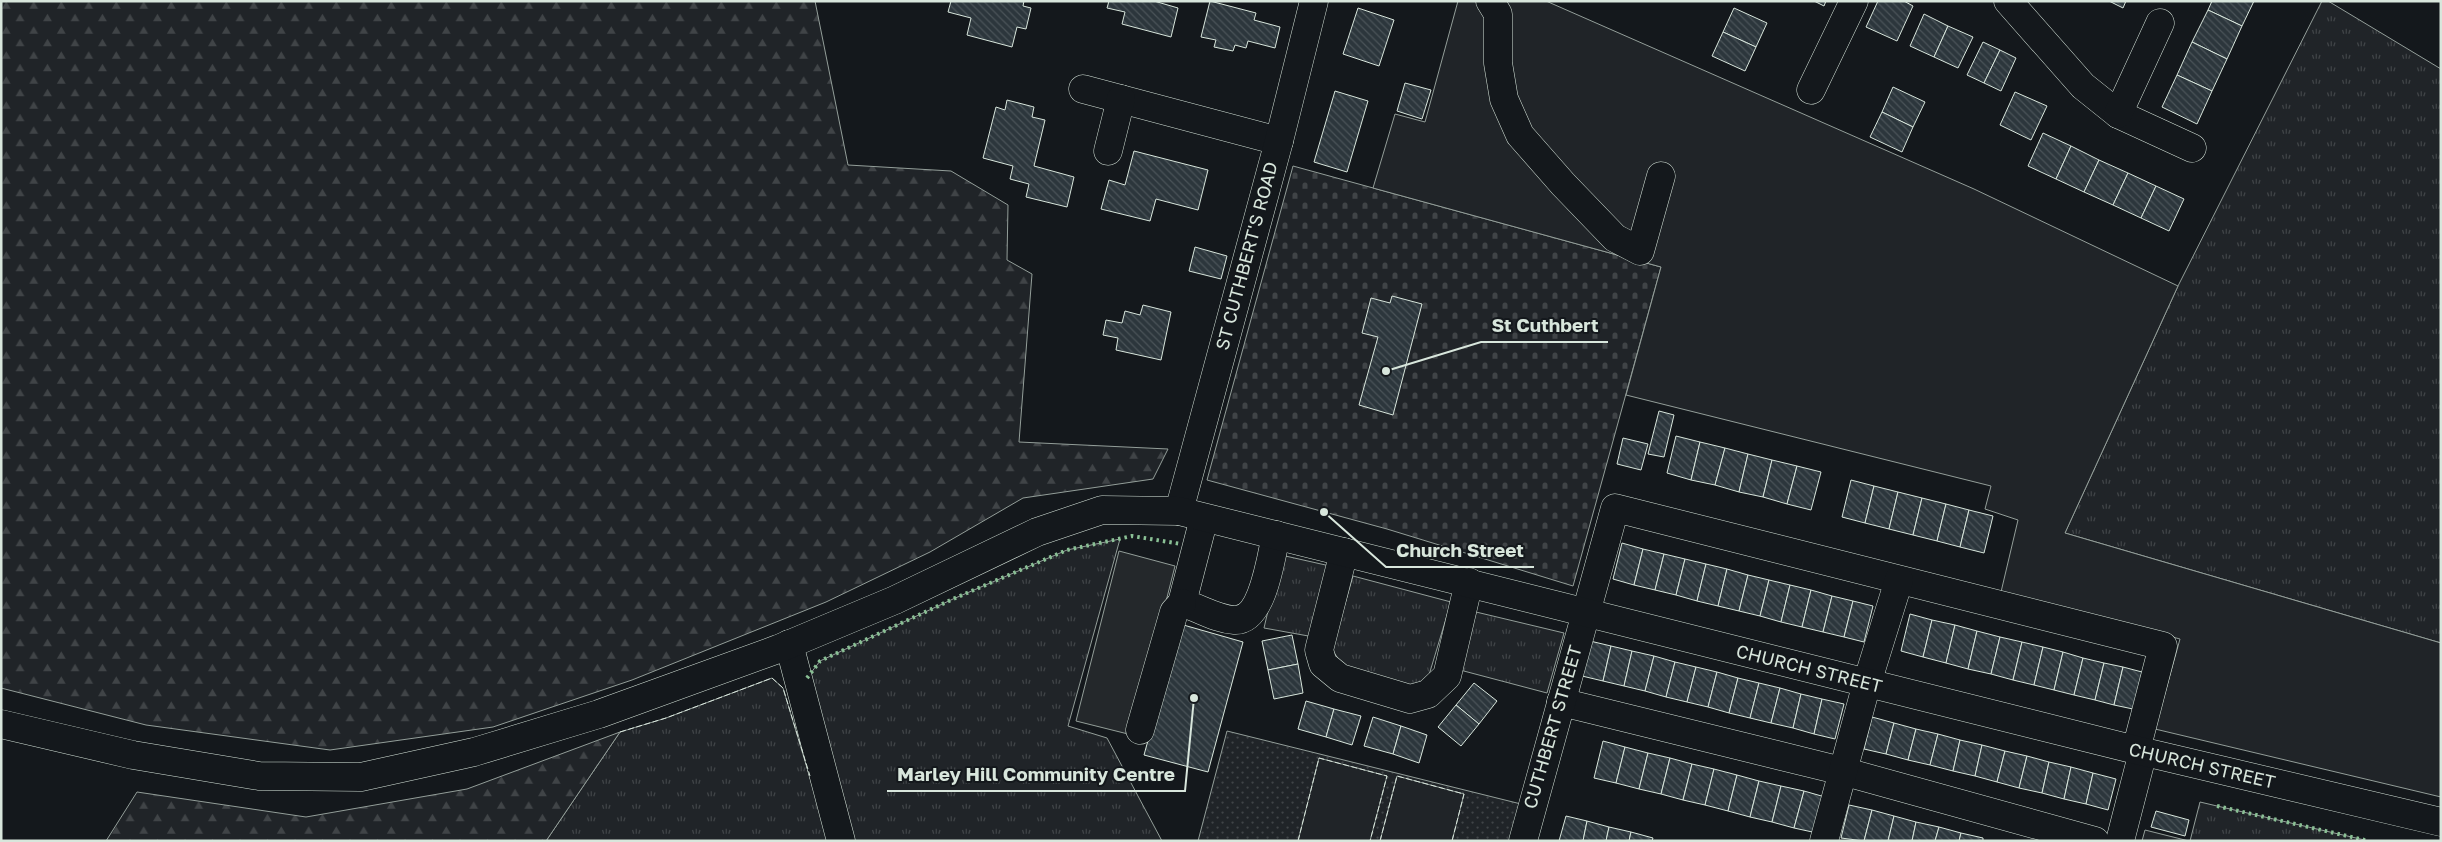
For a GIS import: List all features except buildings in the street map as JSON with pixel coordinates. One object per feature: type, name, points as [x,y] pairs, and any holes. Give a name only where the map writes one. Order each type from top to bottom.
[{"type":"main road","name":"ST CUTHBERT'S ROAD","points":[[1140,730],[1174,612],[1182,603],[1192,514],[1314,1]]},
{"type":"main road","points":[[1490,1],[1498,14],[1498,63],[1504,99],[1520,135],[1563,184],[1615,238],[1640,251],[1661,176]]},
{"type":"main road","points":[[1811,90],[1854,1]]},
{"type":"main road","points":[[2008,1],[2083,86],[2118,114],[2192,148]]},
{"type":"main road","points":[[2118,114],[2160,23]]},
{"type":"main road","points":[[1083,89],[1280,141]]},
{"type":"main road","points":[[1108,151],[1121,99]]},
{"type":"main road","name":"CUTHBERT STREET","points":[[1523,841],[1615,508],[1899,580]]},
{"type":"main road","name":"CHURCH STREET","points":[[1,724],[133,755],[259,776],[361,777],[474,752],[599,714],[789,644],[895,600],[1037,532],[1102,510],[1192,514],[2139,751],[2441,822]]},
{"type":"main road","points":[[1182,603],[1219,618],[1237,620],[1250,616],[1258,604],[1276,535]]},
{"type":"main road","points":[[1344,552],[1319,650],[1323,664],[1340,678],[1410,699],[1428,694],[1447,676],[1469,582]]},
{"type":"main road","points":[[1824,841],[1867,683],[1899,580],[2163,646],[2120,841]]},
{"type":"main road","points":[[789,644],[841,841]]},
{"type":"main road","points":[[1560,702],[1842,771],[2095,841]]},
{"type":"green space","points":[[1,1],[815,1],[848,165],[951,171],[1008,205],[1007,260],[1032,274],[1019,442],[1168,449],[1153,479],[1023,498],[930,552],[826,602],[632,680],[493,727],[330,750],[146,725],[1,688]]},
{"type":"green space","points":[[1458,1],[1546,1],[1974,189],[2178,286],[2065,533],[2441,643],[2441,797],[2155,729],[2180,639],[2001,592],[2018,520],[1985,509],[1991,486],[1626,395],[1661,267],[1373,188],[1395,114],[1425,122]]},
{"type":"green space","points":[[2322,1],[2328,1],[2441,69],[2441,643],[2065,533],[2178,286]]},
{"type":"green space","points":[[1293,166],[1661,267],[1573,586],[1387,529],[1207,480]]},
{"type":"green space","points":[[1120,539],[1068,726],[1107,738],[1162,841],[855,841],[807,678],[820,661],[953,599],[1067,550]]},
{"type":"green space","points":[[1281,555],[1330,566],[1314,637],[1264,628]]},
{"type":"green space","points":[[1353,576],[1451,602],[1429,675],[1420,684],[1409,689],[1342,665],[1332,649]]},
{"type":"green space","points":[[1476,612],[1564,633],[1547,693],[1460,670]]},
{"type":"green space","points":[[772,678],[783,688],[829,841],[546,841],[620,732],[666,718]]},
{"type":"green space","points":[[1227,731],[1521,804],[1513,841],[1198,841]]},
{"type":"green space","points":[[620,732],[546,841],[106,841],[137,792],[306,817],[467,789]]},
{"type":"green space","points":[[1319,758],[1387,776],[1370,841],[1298,841]]},
{"type":"green space","points":[[1397,776],[1464,794],[1452,841],[1380,841]]},
{"type":"green space","points":[[2200,802],[2217,806],[2369,841],[2190,841]]},
{"type":"green space","points":[[2145,830],[2189,841],[2142,841]]},
{"type":"shaded area","points":[[1119,551],[1175,566],[1132,735],[1076,721]]},
{"type":"hedge","points":[[807,678],[820,661],[953,599],[1067,550],[1132,536],[1181,544]]},
{"type":"hedge","points":[[2217,806],[2369,841]]},
{"type":"fence","points":[[620,732],[666,718],[772,678],[783,688],[810,776]]},
{"type":"fence","points":[[1298,841],[1319,758],[1387,776],[1370,841]]},
{"type":"fence","points":[[1380,841],[1397,776],[1464,794],[1452,841]]},
{"type":"place","name":"St Cuthbert","points":[[1386,371]]},
{"type":"place","name":"Church Street","points":[[1324,512]]},
{"type":"place","name":"Marley Hill Community Centre","points":[[1194,698]]}]
